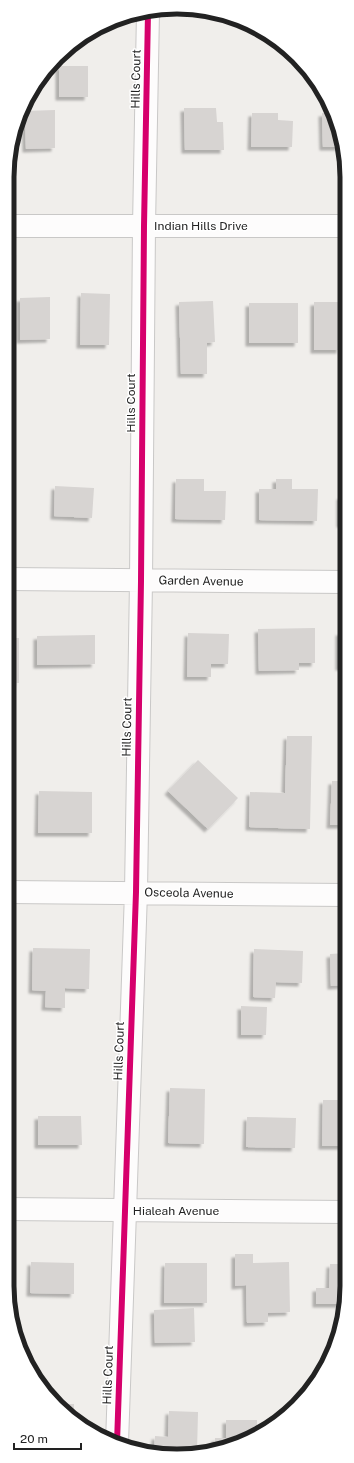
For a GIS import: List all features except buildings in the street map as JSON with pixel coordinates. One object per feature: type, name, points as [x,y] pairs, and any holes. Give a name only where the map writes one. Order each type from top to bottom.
[{"type":"street","name":"Hills Court","points":[[117,1438],[136,892],[148,16]]},
{"type":"street","name":"Indian Hills Drive","points":[[14,226],[340,226]]},
{"type":"street","name":"Garden Avenue","points":[[14,579],[340,582]]},
{"type":"street","name":"Osceola Avenue","points":[[14,892],[340,895]]},
{"type":"street","name":"Hialeah Avenue","points":[[14,1209],[340,1212]]},
{"type":"cycle path","points":[[117,1438],[136,892],[148,16]]}]
